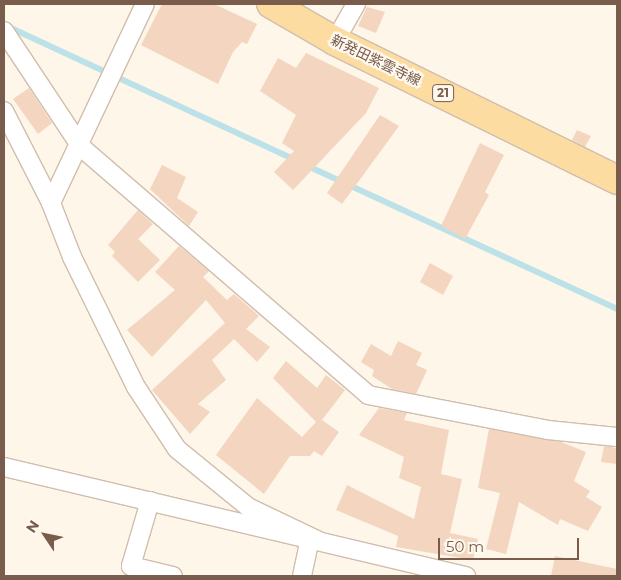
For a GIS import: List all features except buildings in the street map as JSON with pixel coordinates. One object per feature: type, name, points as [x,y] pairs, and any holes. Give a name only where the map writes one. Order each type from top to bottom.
[{"type":"main road","name":"新発田紫雲寺線","points":[[270,4],[335,41],[617,180]]},
{"type":"street","points":[[51,203],[81,147],[145,4]]},
{"type":"street","points":[[335,41],[356,4]]},
{"type":"street","points":[[4,31],[81,147],[368,395],[548,430],[617,437]]},
{"type":"street","points":[[4,111],[51,203],[72,257],[136,387],[178,449],[248,507],[314,540]]},
{"type":"street","points":[[4,467],[466,576]]},
{"type":"street","points":[[150,501],[131,566],[173,576]]},
{"type":"street","points":[[302,576],[314,540]]},
{"type":"waterway","points":[[7,26],[296,160]]},
{"type":"waterway","points":[[308,166],[617,309]]}]
